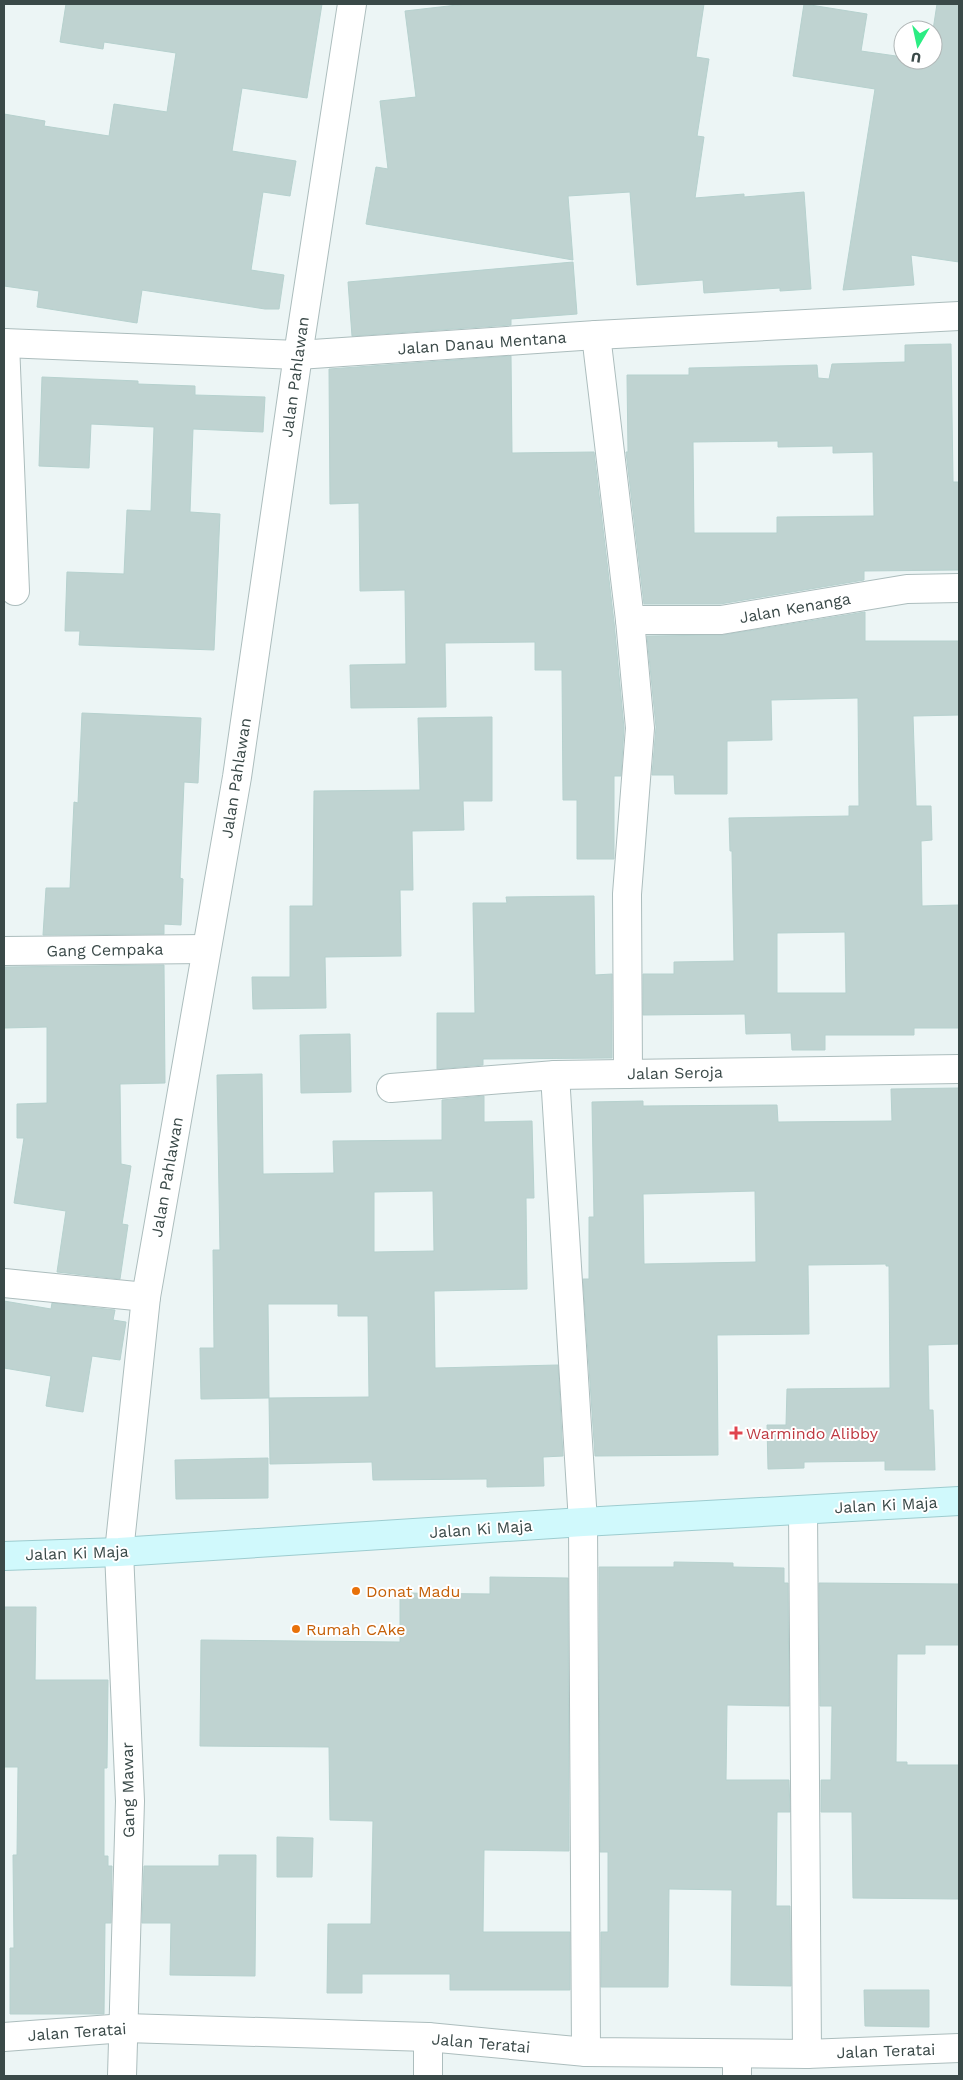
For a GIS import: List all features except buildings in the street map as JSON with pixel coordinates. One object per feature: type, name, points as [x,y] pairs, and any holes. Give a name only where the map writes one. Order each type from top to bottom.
[{"type":"main road","name":"Jalan Ki Maja","points":[[4,1556],[119,1552],[583,1522],[959,1501]]},
{"type":"street","name":"Jalan Pahlawan","points":[[119,1552],[146,1297],[237,777],[298,355],[352,4]]},
{"type":"street","name":"Jalan Danau Mentana","points":[[4,343],[298,355],[596,335],[959,316]]},
{"type":"street","points":[[596,335],[630,620],[640,728],[627,894],[628,1074]]},
{"type":"street","points":[[4,343],[15,591]]},
{"type":"street","name":"Jalan Kenanga","points":[[630,620],[721,620],[907,589],[959,588]]},
{"type":"street","name":"Gang Cempaka","points":[[4,951],[206,949]]},
{"type":"street","name":"Jalan Seroja","points":[[391,1088],[555,1075],[959,1069]]},
{"type":"street","points":[[555,1075],[583,1522],[586,2052]]},
{"type":"street","points":[[4,1283],[146,1297]]},
{"type":"street","points":[[802,1510],[807,2054]]},
{"type":"street","name":"Gang Mawar","points":[[119,1552],[130,1801],[125,2028],[122,2076]]},
{"type":"street","name":"Jalan Teratai","points":[[4,2036],[125,2028],[428,2037],[737,2065],[807,2054],[959,2048]]},
{"type":"street","points":[[428,2037],[428,2076]]},
{"type":"place","name":"Warmindo Alibby","points":[[736,1433]]},
{"type":"place","name":"Donat Madu","points":[[356,1591]]},
{"type":"place","name":"Rumah CAke","points":[[296,1629]]}]
